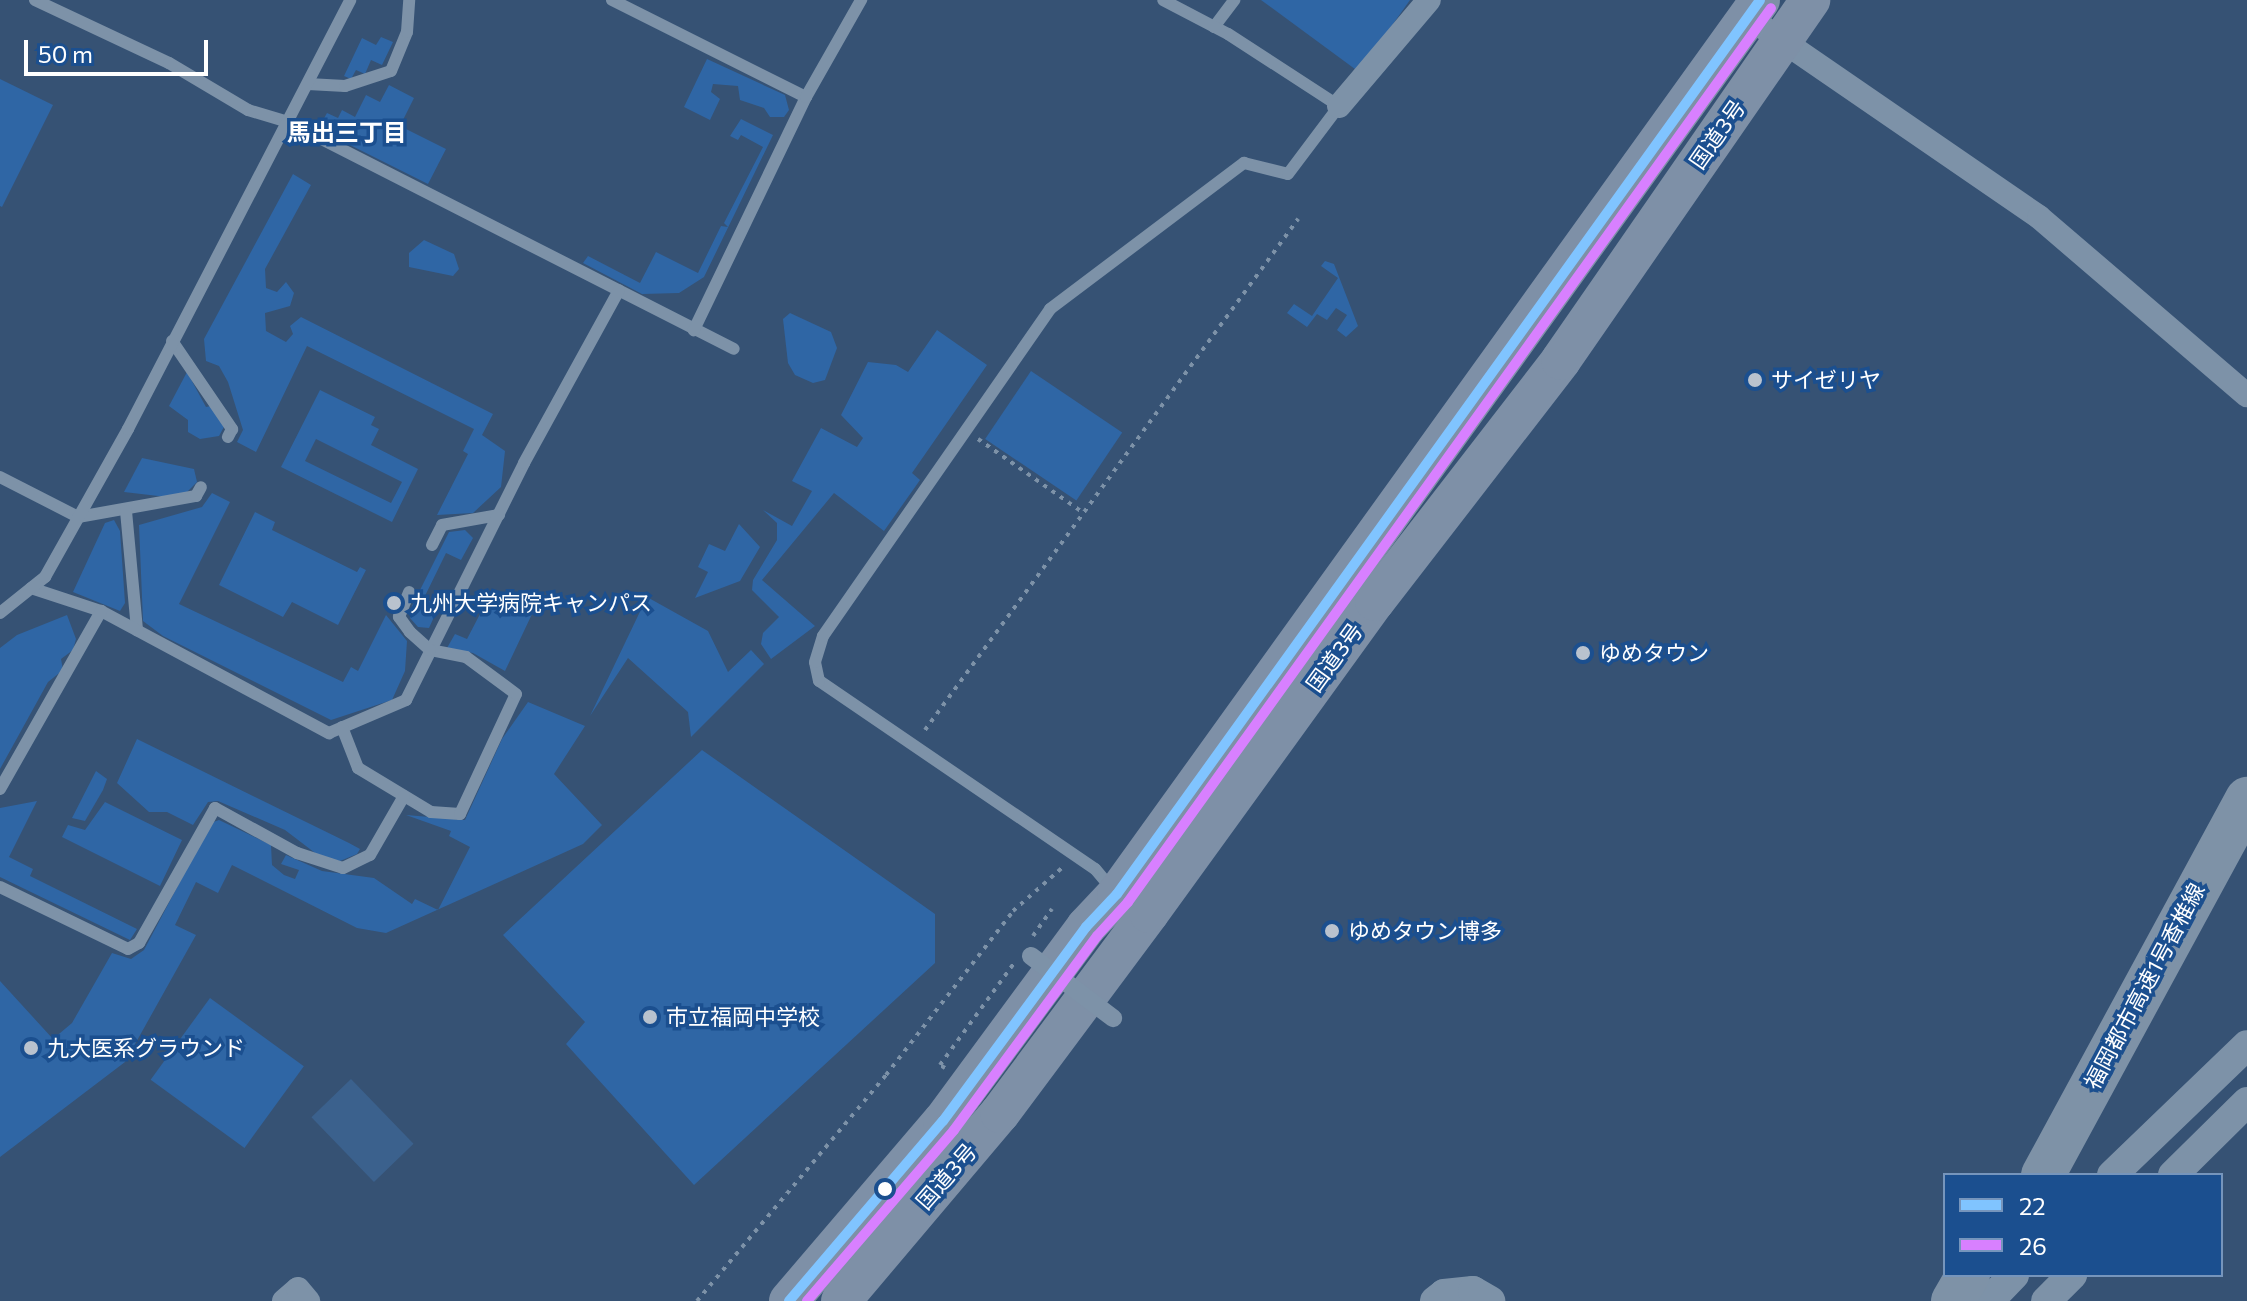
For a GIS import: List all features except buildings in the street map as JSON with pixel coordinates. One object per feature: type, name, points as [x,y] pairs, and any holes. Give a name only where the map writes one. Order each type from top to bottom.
[{"type":"highway","name":"国道3号","points":[[841,1301],[1028,1076],[1375,601],[1561,360],[1810,0]]},
{"type":"highway","name":"国道3号","points":[[789,1301],[943,1121],[1117,894],[1754,9]]},
{"type":"highway","name":"福岡都市高速1号香椎線","points":[[2044,1173],[2247,799]]},
{"type":"highway","name":"福岡都市高速1号香椎線","points":[[2056,1173],[2247,829]]},
{"type":"highway","points":[[2031,1173],[2072,1120]]},
{"type":"highway","points":[[1953,1301],[1967,1277]]},
{"type":"highway","points":[[1977,1301],[1989,1277]]},
{"type":"highway","points":[[1987,1301],[1999,1277]]},
{"type":"street","points":[[1339,106],[1429,0]]},
{"type":"street","points":[[1754,9],[1782,40],[2039,217],[2247,395]]},
{"type":"street","points":[[1031,956],[1113,1018]]},
{"type":"street","points":[[2114,1173],[2247,1045]]},
{"type":"street","points":[[2175,1173],[2247,1102]]},
{"type":"street","points":[[1987,1301],[2012,1277]]},
{"type":"street","points":[[2046,1301],[2070,1277]]},
{"type":"street","points":[[284,1301],[298,1289],[308,1301]]},
{"type":"street","points":[[1435,1301],[1444,1294],[1473,1291],[1490,1301]]},
{"type":"lane","points":[[35,0],[169,63],[248,110],[288,122],[734,349]]},
{"type":"lane","points":[[0,613],[45,577],[350,0]]},
{"type":"lane","points":[[308,84],[345,86],[391,71],[407,32],[409,0]]},
{"type":"lane","points":[[612,0],[806,97]]},
{"type":"lane","points":[[694,330],[806,97],[861,0]]},
{"type":"lane","points":[[1117,894],[1095,869],[819,681],[815,662],[823,636],[1050,309],[1244,163],[1288,174],[1339,106],[1214,27],[1163,0]]},
{"type":"lane","points":[[1214,27],[1234,0]]},
{"type":"lane","points":[[31,588],[101,611],[329,733],[406,700],[499,515],[619,290]]},
{"type":"lane","points":[[172,341],[226,418],[232,429],[228,437]]},
{"type":"lane","points":[[0,477],[78,517],[126,511],[196,496],[201,487]]},
{"type":"lane","points":[[126,511],[137,630]]},
{"type":"lane","points":[[432,545],[442,525],[499,515]]},
{"type":"lane","points":[[342,727],[358,768],[431,812],[460,814],[516,694],[466,657],[430,650],[399,617],[409,592]]},
{"type":"lane","points":[[0,789],[101,611]]},
{"type":"lane","points":[[0,887],[128,949],[139,943],[215,808],[297,853],[343,868],[370,855],[404,796]]},
{"type":"path","points":[[924,732],[1126,448],[1146,433],[1298,219]]},
{"type":"path","points":[[978,439],[1081,511]]},
{"type":"path","points":[[697,1301],[886,1075],[1003,922],[1062,868]]},
{"type":"shaded area","points":[[1261,0],[1410,0],[1359,72]]},
{"type":"shaded area","points":[[381,37],[393,42],[382,65],[371,60],[365,74],[356,70],[351,79],[344,76],[362,38],[376,45]]},
{"type":"shaded area","points":[[707,59],[785,95],[789,110],[784,117],[770,117],[764,108],[740,100],[738,86],[713,84],[711,92],[720,99],[710,120],[684,107]]},
{"type":"shaded area","points":[[0,79],[53,105],[2,207],[0,206]]},
{"type":"shaded area","points":[[389,85],[414,98],[400,126],[446,149],[428,184],[318,129],[327,113],[338,118],[342,110],[355,117],[366,95],[380,102]]},
{"type":"shaded area","points":[[741,119],[773,135],[704,277],[679,293],[642,294],[583,263],[588,256],[640,283],[656,252],[698,273],[721,226],[728,227],[724,223],[763,147],[741,135],[738,140],[730,136]]},
{"type":"shaded area","points":[[293,174],[311,185],[265,269],[266,288],[277,292],[286,282],[294,293],[290,306],[265,313],[266,331],[286,342],[293,334],[290,326],[301,317],[493,414],[482,435],[505,451],[501,487],[473,513],[437,515],[468,454],[463,451],[474,429],[307,346],[256,452],[237,442],[243,430],[228,382],[219,366],[206,361],[204,339]]},
{"type":"shaded area","points":[[424,240],[454,254],[459,269],[453,276],[409,267],[409,253]]},
{"type":"shaded area","points":[[1325,261],[1334,264],[1358,326],[1346,337],[1337,330],[1347,315],[1336,308],[1327,320],[1317,314],[1307,327],[1287,313],[1294,304],[1312,316],[1338,278],[1321,266]]},
{"type":"shaded area","points":[[790,313],[831,332],[837,348],[825,380],[813,383],[795,375],[788,363],[783,319]]},
{"type":"shaded area","points":[[937,330],[987,365],[912,473],[920,480],[884,531],[834,493],[762,580],[815,626],[771,659],[761,644],[763,633],[779,617],[752,590],[753,580],[777,540],[777,523],[763,510],[792,526],[812,491],[792,481],[821,428],[857,447],[863,438],[841,415],[868,362],[896,365],[908,372]]},
{"type":"shaded area","points":[[1031,371],[1122,433],[1076,500],[985,439]]},
{"type":"shaded area","points":[[187,372],[206,407],[211,406],[225,425],[219,436],[200,439],[188,432],[188,420],[169,406]]},
{"type":"shaded area","points":[[320,390],[375,417],[371,425],[379,429],[371,445],[418,469],[392,522],[281,467]],"holes":[[[316,439],[402,482],[391,503],[305,461]]]},
{"type":"shaded area","points":[[142,458],[194,469],[197,482],[187,492],[167,497],[124,492]]},
{"type":"shaded area","points":[[212,493],[230,502],[179,604],[343,682],[351,667],[358,671],[386,615],[407,641],[405,671],[392,700],[331,720],[163,636],[143,621],[139,525],[202,507]]},
{"type":"shaded area","points":[[255,512],[275,522],[272,530],[357,572],[360,567],[366,570],[338,625],[292,602],[283,617],[219,585]]},
{"type":"shaded area","points":[[114,520],[120,531],[125,603],[120,611],[73,592],[105,523]]},
{"type":"shaded area","points":[[739,524],[760,547],[740,581],[695,598],[708,572],[698,567],[709,544],[725,551]]},
{"type":"shaded area","points":[[465,530],[473,538],[461,560],[446,553],[424,598],[439,606],[429,628],[418,627],[410,618],[412,606],[449,532]]},
{"type":"shaded area","points":[[492,591],[533,612],[505,671],[473,653],[447,648],[455,634],[467,639]]},
{"type":"shaded area","points":[[647,597],[708,631],[728,672],[751,650],[764,664],[691,737],[688,712],[628,658],[590,716]]},
{"type":"shaded area","points":[[67,615],[76,639],[73,650],[61,659],[63,670],[48,682],[0,769],[0,648],[17,635]]},
{"type":"shaded area","points":[[528,702],[585,726],[554,774],[602,825],[583,844],[438,909],[470,847],[449,836],[451,831],[406,815],[465,820],[502,739]]},
{"type":"shaded area","points":[[137,739],[360,849],[357,854],[340,861],[323,859],[285,830],[218,801],[208,802],[193,825],[167,812],[149,812],[117,783]]},
{"type":"shaded area","points":[[702,750],[935,914],[935,963],[694,1185],[566,1044],[585,1022],[503,935]]},
{"type":"shaded area","points":[[96,771],[107,779],[103,790],[85,821],[72,818]]},
{"type":"shaded area","points":[[37,801],[9,857],[33,869],[30,876],[137,929],[130,940],[0,877],[0,808]]},
{"type":"shaded area","points":[[105,802],[182,840],[160,886],[62,837],[68,825],[85,830]]},
{"type":"shaded area","points":[[219,820],[271,845],[272,865],[284,875],[295,879],[299,870],[281,864],[286,855],[322,871],[374,878],[412,904],[415,899],[437,910],[386,933],[357,928],[232,865],[218,893],[196,882],[175,925],[196,935],[125,1062],[0,1157],[0,981],[53,1039],[72,1023],[112,953],[131,959],[144,950],[211,823]]},
{"type":"shaded area","points":[[210,998],[304,1066],[244,1148],[151,1080]]},
{"type":"shaded area","points":[[351,1079],[414,1144],[374,1182],[311,1117]]},
{"type":"transit line","name":"22","points":[[789,1301],[943,1121],[1086,927],[1117,894],[1760,0]]},
{"type":"transit line","name":"26","points":[[807,1301],[954,1130],[1097,936],[1128,902],[1771,8]]},
{"type":"place","name":"サイゼリヤ","points":[[1755,380]]},
{"type":"place","name":"九州大学病院キャンパス","points":[[394,603]]},
{"type":"place","name":"ゆめタウン","points":[[1583,653]]},
{"type":"place","name":"ゆめタウン博多","points":[[1332,931]]},
{"type":"place","name":"市立福岡中学校","points":[[650,1017]]},
{"type":"place","name":"九大医系グラウンド","points":[[31,1048]]},
{"type":"district","name":"馬出三丁目","points":[[347,132]]}]
